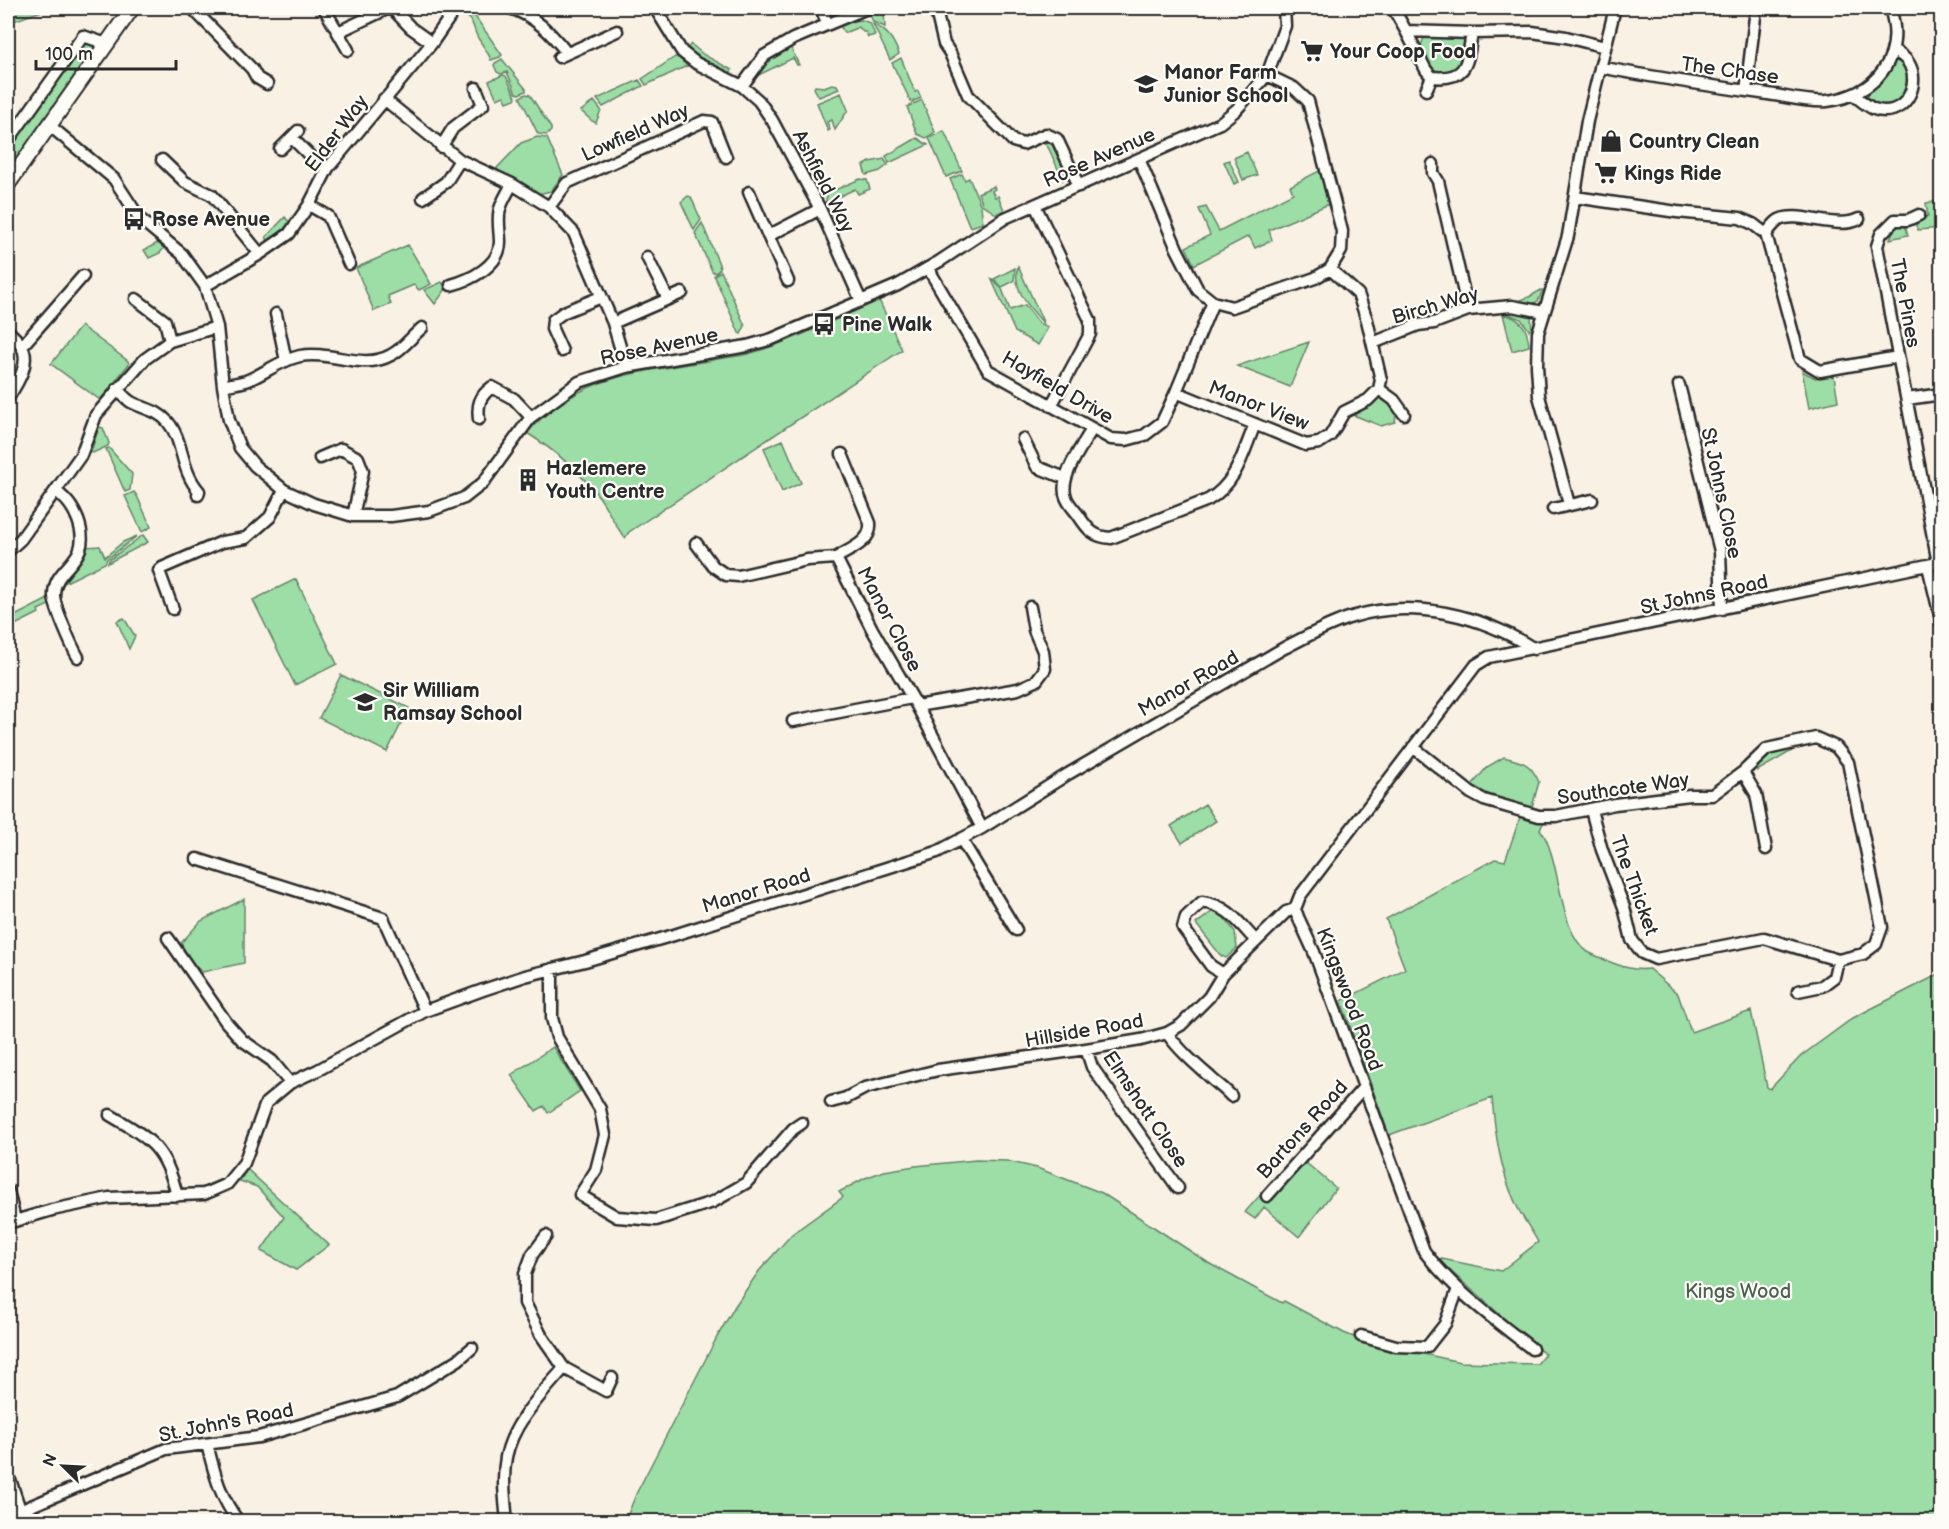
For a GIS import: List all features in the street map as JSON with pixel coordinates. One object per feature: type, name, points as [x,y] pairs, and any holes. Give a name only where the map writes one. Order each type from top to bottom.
[{"type":"main road","points":[[8,184],[132,8]]},
{"type":"main road","points":[[8,1483],[19,1517]]},
{"type":"street","points":[[192,8],[252,69],[257,78],[267,84]]},
{"type":"street","points":[[324,8],[348,50]]},
{"type":"street","points":[[338,32],[390,8],[411,28],[432,43]]},
{"type":"street","name":"Elder Way","points":[[205,286],[289,234],[309,205],[328,168],[432,43],[456,8]]},
{"type":"street","points":[[510,8],[526,13],[553,35],[563,55],[616,31]]},
{"type":"street","points":[[655,8],[682,52],[696,63],[742,86],[764,56],[827,23],[867,8]]},
{"type":"street","points":[[821,8],[827,23]]},
{"type":"street","name":"Rose Avenue","points":[[49,125],[114,179],[140,219],[182,254],[205,286],[217,327],[229,420],[240,448],[255,466],[284,489],[314,504],[354,516],[391,516],[429,511],[464,498],[483,483],[531,417],[579,382],[626,367],[747,346],[772,339],[898,285],[1005,218],[1220,123],[1236,110],[1267,75],[1285,26],[1284,8]]},
{"type":"street","points":[[1393,8],[1432,77],[1442,78],[1462,72],[1466,66],[1472,33]]},
{"type":"street","points":[[1569,504],[1539,396],[1538,333],[1568,236],[1587,121],[1615,8]]},
{"type":"street","points":[[1854,95],[1874,109],[1888,111],[1903,105],[1913,89],[1914,74],[1907,60],[1894,50],[1894,21],[1890,8]]},
{"type":"street","points":[[937,15],[944,44],[968,95],[1013,141],[1023,144],[1046,134],[1057,139],[1079,186]]},
{"type":"street","points":[[1746,91],[1755,16]]},
{"type":"street","points":[[1406,31],[1532,32],[1566,37],[1605,47]]},
{"type":"street","points":[[8,141],[83,36],[107,44]]},
{"type":"street","name":"The Chase","points":[[1600,67],[1657,79],[1824,102],[1854,95],[1869,86],[1886,67],[1894,50]]},
{"type":"street","points":[[1139,159],[1177,249],[1198,290],[1213,302],[1232,307],[1315,278],[1330,268],[1341,251],[1342,231],[1332,186],[1308,101],[1294,88],[1267,75]]},
{"type":"street","points":[[1426,90],[1432,77]]},
{"type":"street","name":"Ashfield Way","points":[[742,86],[759,101],[772,120],[820,209],[861,301]]},
{"type":"street","points":[[441,147],[453,128],[483,105],[476,88]]},
{"type":"street","points":[[384,99],[460,160],[512,184],[549,207],[574,233],[613,323],[626,367]]},
{"type":"street","name":"Lowfield Way","points":[[549,207],[567,183],[704,121],[712,122],[726,157]]},
{"type":"street","points":[[280,148],[295,135],[310,156],[328,168]]},
{"type":"street","points":[[162,160],[185,182],[212,195],[260,254]]},
{"type":"street","points":[[423,198],[446,182],[460,160]]},
{"type":"street","points":[[1433,164],[1433,173],[1437,181],[1468,310]]},
{"type":"street","points":[[451,285],[463,282],[484,270],[495,258],[500,246],[500,210],[512,184]]},
{"type":"street","points":[[749,192],[788,281]]},
{"type":"street","points":[[1575,197],[1677,212],[1740,218],[1754,224],[1766,234],[1800,359],[1820,370],[1898,357]]},
{"type":"street","points":[[309,205],[328,216],[349,264]]},
{"type":"street","points":[[1035,205],[1090,320],[1090,334],[1051,406]]},
{"type":"street","points":[[768,236],[820,209]]},
{"type":"street","name":"The Pines","points":[[1919,215],[1908,220],[1895,220],[1881,234],[1877,246],[1936,564],[1941,624]]},
{"type":"street","points":[[1766,234],[1778,221],[1789,217],[1825,222],[1853,222],[1859,219]]},
{"type":"street","points":[[647,257],[668,299]]},
{"type":"street","name":"Hayfield Drive","points":[[928,268],[988,370],[1092,429],[1111,438],[1126,440],[1145,435],[1162,422],[1213,302]]},
{"type":"street","points":[[1330,268],[1358,294],[1373,343],[1381,380],[1379,389],[1394,400],[1404,414]]},
{"type":"street","points":[[22,346],[83,276]]},
{"type":"street","points":[[613,323],[682,293]]},
{"type":"street","points":[[562,351],[552,329],[553,320],[564,312],[601,297]]},
{"type":"street","points":[[136,299],[165,321],[170,341]]},
{"type":"street","name":"Birch Way","points":[[1373,343],[1418,325],[1434,323],[1468,310],[1512,306],[1544,312]]},
{"type":"street","points":[[276,314],[286,361]]},
{"type":"street","points":[[8,551],[21,539],[81,455],[96,415],[117,389],[145,359],[170,341],[217,327]]},
{"type":"street","points":[[223,386],[246,381],[286,361],[313,354],[363,362],[389,357],[407,345],[422,328]]},
{"type":"street","points":[[8,331],[22,346],[25,363],[19,382],[8,398]]},
{"type":"street","points":[[484,378],[492,387],[514,399],[531,417]]},
{"type":"street","name":"St Johns Close","points":[[1679,385],[1720,551],[1722,609]]},
{"type":"street","points":[[479,419],[477,406],[484,394],[492,387]]},
{"type":"street","points":[[117,389],[130,401],[154,411],[169,423],[179,443],[182,461],[198,495]]},
{"type":"street","name":"Manor View","points":[[1176,392],[1306,445],[1319,443],[1330,436],[1344,412],[1368,400],[1379,389]]},
{"type":"street","points":[[1907,399],[1941,394]]},
{"type":"street","points":[[1092,429],[1065,478],[1066,497],[1089,532],[1099,538],[1112,538],[1208,500],[1222,492],[1234,474],[1255,424]]},
{"type":"street","points":[[1023,439],[1037,467],[1065,478]]},
{"type":"street","points":[[320,458],[341,449],[358,458],[363,471],[354,516]]},
{"type":"street","name":"Manor Close","points":[[696,543],[713,566],[726,574],[738,576],[807,560],[836,558],[867,539],[871,531],[870,523],[842,454]]},
{"type":"street","points":[[173,609],[159,572],[162,568],[222,542],[246,537],[270,517],[284,489]]},
{"type":"street","points":[[56,491],[69,501],[83,534],[79,554],[58,579],[54,595],[56,606],[78,657]]},
{"type":"street","points":[[1553,509],[1592,500]]},
{"type":"street","name":"Manor Close","points":[[836,558],[982,828]]},
{"type":"street","name":"St Johns Road","points":[[1476,666],[1489,657],[1936,564]]},
{"type":"street","name":"Manor Close","points":[[793,721],[1018,689],[1036,681],[1045,669],[1043,651],[1034,630],[1030,607]]},
{"type":"street","name":"Manor Road","points":[[11,1222],[52,1210],[110,1198],[177,1197],[204,1194],[227,1184],[244,1163],[266,1103],[290,1083],[425,1011],[483,990],[797,897],[937,852],[982,828],[1172,713],[1313,633],[1353,616],[1400,608],[1450,614],[1489,625],[1516,637],[1534,649]]},
{"type":"street","name":"Kingswood Road","points":[[1476,666],[1300,896],[1295,909],[1365,1087],[1424,1251],[1439,1271],[1458,1289],[1532,1349]]},
{"type":"street","name":"Southcote Way","points":[[1413,747],[1471,793],[1484,800],[1539,816],[1556,816],[1615,804],[1690,795],[1712,795],[1743,772],[1767,749],[1816,738],[1836,747],[1848,762],[1882,927],[1876,944],[1863,954],[1838,960]]},
{"type":"street","points":[[1743,772],[1756,794],[1766,849]]},
{"type":"street","name":"The Thicket","points":[[1591,810],[1602,850],[1624,907],[1632,940],[1642,953],[1656,959],[1764,938],[1838,960]]},
{"type":"street","points":[[961,839],[1016,930]]},
{"type":"street","points":[[197,859],[383,918],[425,1011]]},
{"type":"street","points":[[1223,974],[1211,966],[1183,928],[1186,917],[1202,903],[1215,904],[1229,912],[1256,941]]},
{"type":"street","name":"Hillside Road","points":[[831,1102],[846,1098],[865,1088],[938,1070],[1086,1050],[1167,1033],[1181,1025],[1209,997],[1223,974],[1256,941],[1286,912],[1295,909]]},
{"type":"street","points":[[168,938],[226,1022],[242,1040],[272,1061],[290,1083]]},
{"type":"street","points":[[1798,991],[1822,986],[1834,977],[1838,960]]},
{"type":"street","points":[[552,969],[552,1018],[556,1037],[600,1109],[605,1135],[596,1170],[580,1194],[617,1217],[656,1220],[713,1202],[746,1183],[793,1129],[802,1123]]},
{"type":"street","points":[[1167,1033],[1180,1050],[1214,1081],[1223,1086],[1231,1096]]},
{"type":"street","name":"Elmshott Close","points":[[1086,1050],[1092,1067],[1178,1188]]},
{"type":"street","name":"Bartons Road","points":[[1267,1196],[1365,1087]]},
{"type":"street","points":[[110,1115],[138,1131],[158,1149],[171,1172],[177,1197]]},
{"type":"street","points":[[8,1191],[11,1222]]},
{"type":"street","points":[[546,1236],[532,1254],[525,1274],[525,1303],[541,1335],[564,1368],[606,1391],[612,1378]]},
{"type":"street","points":[[1361,1336],[1396,1346],[1427,1347],[1445,1324],[1458,1289]]},
{"type":"street","name":"St. John's Road","points":[[19,1517],[166,1449],[259,1437],[397,1397],[458,1360],[471,1348]]},
{"type":"street","points":[[507,1521],[504,1486],[506,1456],[518,1427],[564,1368]]},
{"type":"street","points":[[207,1444],[215,1478],[228,1508],[239,1521]]},
{"type":"green space","points":[[8,8],[50,8],[8,23]]},
{"type":"green space","points":[[464,8],[472,8],[474,15],[502,55],[500,57],[491,60],[471,22],[463,13]]},
{"type":"green space","points":[[880,8],[884,14],[885,27],[873,22],[870,15]]},
{"type":"green space","points":[[862,20],[870,23],[875,35],[868,37],[866,32],[859,27],[844,33],[840,25],[852,21]]},
{"type":"green space","points":[[873,24],[886,33],[897,49],[899,54],[890,60]]},
{"type":"green space","points":[[1424,37],[1462,37],[1467,44],[1463,65],[1456,71],[1440,74],[1429,69],[1420,49]]},
{"type":"green space","points":[[81,42],[94,42],[95,49],[8,172],[8,145]]},
{"type":"green space","points":[[691,44],[704,55],[732,70],[729,74],[711,68],[686,50]]},
{"type":"green space","points":[[788,47],[791,48],[799,65],[793,58],[757,76],[756,71],[760,64]]},
{"type":"green space","points":[[675,57],[687,66],[646,85],[642,79]]},
{"type":"green space","points":[[901,58],[915,92],[918,91],[921,98],[911,102],[892,63]]},
{"type":"green space","points":[[502,59],[526,91],[516,93],[507,72],[501,74],[497,72],[494,65]]},
{"type":"green space","points":[[1896,59],[1901,59],[1911,78],[1902,100],[1885,106],[1868,100],[1868,92]]},
{"type":"green space","points":[[503,75],[506,76],[516,97],[507,102],[504,96],[497,99],[489,81]]},
{"type":"green space","points":[[639,80],[643,86],[603,107],[597,99]]},
{"type":"green space","points":[[837,85],[839,89],[819,97],[814,88],[815,86],[824,87]]},
{"type":"green space","points":[[841,93],[848,110],[835,130],[832,120],[827,122],[830,130],[828,131],[817,103]]},
{"type":"green space","points":[[530,95],[551,128],[547,135],[538,134],[520,97]]},
{"type":"green space","points":[[922,100],[935,132],[926,138],[917,134],[907,107]]},
{"type":"green space","points":[[594,101],[601,110],[596,123],[581,111]]},
{"type":"green space","points":[[944,131],[962,171],[946,177],[929,138]]},
{"type":"green space","points":[[537,137],[547,138],[563,175],[551,191],[538,194],[498,171],[497,168],[521,143]]},
{"type":"green space","points":[[917,138],[928,145],[889,163],[886,156]]},
{"type":"green space","points":[[1043,141],[1052,145],[1059,153],[1067,173],[1063,180],[1049,149]]},
{"type":"green space","points":[[1247,152],[1257,175],[1243,180],[1234,158]]},
{"type":"green space","points":[[884,159],[888,165],[880,171],[866,175],[863,166]]},
{"type":"green space","points":[[1229,160],[1239,182],[1234,184],[1224,162]]},
{"type":"green space","points":[[1321,170],[1329,204],[1269,230],[1272,240],[1255,248],[1249,236],[1194,265],[1186,247],[1210,235],[1199,209],[1206,207],[1219,231],[1293,193],[1290,186]]},
{"type":"green space","points":[[962,174],[965,180],[969,178],[981,206],[983,223],[970,227],[950,179]]},
{"type":"green space","points":[[860,179],[867,180],[870,189],[858,194],[855,189],[825,203],[828,193]]},
{"type":"green space","points":[[994,186],[995,189],[992,191],[995,197],[998,196],[1004,210],[996,214],[983,205],[978,193]]},
{"type":"green space","points":[[688,196],[691,197],[701,220],[694,230],[681,202]]},
{"type":"green space","points":[[1941,200],[1941,228],[1918,230],[1916,226],[1918,220],[1928,216],[1926,203]]},
{"type":"green space","points":[[285,217],[290,223],[269,242],[266,237]]},
{"type":"green space","points":[[702,223],[719,264],[720,269],[715,273],[695,233]]},
{"type":"green space","points":[[1896,224],[1905,225],[1908,235],[1890,239]]},
{"type":"green space","points":[[158,243],[164,248],[160,253],[149,258],[144,250]]},
{"type":"green space","points":[[408,245],[431,284],[419,290],[414,285],[388,296],[391,304],[374,311],[356,268]]},
{"type":"green space","points":[[1018,266],[1044,324],[1019,290]]},
{"type":"green space","points":[[1015,268],[1014,281],[1002,287],[994,279]]},
{"type":"green space","points":[[721,271],[745,326],[741,334],[714,275]]},
{"type":"green space","points":[[991,278],[1002,289],[1010,310],[1025,305],[1039,323],[1048,327],[1038,345],[1015,332]]},
{"type":"green space","points":[[442,282],[446,289],[435,304],[424,290]]},
{"type":"green space","points":[[1543,290],[1538,301],[1528,306],[1521,304],[1520,300]]},
{"type":"green space","points":[[879,300],[902,350],[629,532],[625,538],[600,498],[584,479],[557,454],[527,433],[567,399],[588,388],[633,374],[765,349]]},
{"type":"green space","points":[[1514,311],[1531,317],[1532,329],[1529,330],[1521,319],[1504,312]]},
{"type":"green space","points":[[1503,314],[1519,321],[1527,334],[1529,346],[1512,351]]},
{"type":"green space","points":[[81,326],[129,364],[100,400],[51,364]]},
{"type":"green space","points":[[1309,342],[1290,387],[1237,366]]},
{"type":"green space","points":[[1802,371],[1815,378],[1834,376],[1838,401],[1809,408]]},
{"type":"green space","points":[[1380,397],[1396,414],[1395,422],[1381,426],[1351,414]]},
{"type":"green space","points":[[99,427],[103,428],[109,443],[108,446],[93,453],[91,452]]},
{"type":"green space","points":[[783,440],[801,483],[782,492],[764,448]]},
{"type":"green space","points":[[109,448],[132,474],[130,490],[125,492],[106,449]]},
{"type":"green space","points":[[134,492],[151,527],[142,532],[125,496]]},
{"type":"green space","points":[[143,535],[148,542],[108,563],[109,560]]},
{"type":"green space","points":[[137,536],[105,563],[64,583],[77,566],[86,547],[100,546],[105,557],[123,542]]},
{"type":"green space","points":[[296,579],[337,664],[295,685],[253,600]]},
{"type":"green space","points":[[50,598],[53,603],[38,610],[39,613],[13,626],[9,621],[9,619]]},
{"type":"green space","points":[[124,618],[135,636],[129,649],[117,621]]},
{"type":"green space","points":[[341,675],[409,708],[387,752],[319,718]]},
{"type":"green space","points":[[1804,744],[1757,771],[1760,763],[1769,753]]},
{"type":"green space","points":[[1504,757],[1526,764],[1536,775],[1539,782],[1532,807],[1491,796],[1472,785],[1487,767]]},
{"type":"green space","points":[[1205,804],[1216,821],[1182,843],[1171,826]]},
{"type":"green space","name":"Kings Wood","points":[[1520,817],[1544,822],[1540,829],[1552,858],[1565,912],[1578,942],[1588,952],[1621,966],[1632,969],[1649,969],[1678,994],[1691,1032],[1751,1011],[1767,1087],[1770,1089],[1801,1056],[1853,1018],[1941,973],[1941,1521],[817,1522],[813,1516],[808,1516],[805,1522],[625,1522],[636,1494],[717,1337],[759,1271],[792,1234],[843,1197],[839,1192],[884,1171],[976,1160],[1007,1161],[1037,1168],[1102,1193],[1210,1264],[1282,1303],[1284,1301],[1361,1340],[1460,1362],[1537,1364],[1545,1354],[1437,1258],[1501,1271],[1538,1242],[1517,1207],[1506,1177],[1497,1138],[1492,1098],[1389,1135],[1341,1001],[1405,969],[1386,919],[1495,859],[1505,861]]},
{"type":"green space","points":[[244,899],[244,963],[203,972],[192,964],[181,943],[201,921]]},
{"type":"green space","points":[[1217,908],[1235,932],[1237,948],[1226,958],[1221,956],[1196,924]]},
{"type":"green space","points":[[553,1047],[580,1091],[548,1113],[544,1106],[536,1111],[511,1075]]},
{"type":"green space","points":[[1305,1162],[1336,1188],[1299,1237],[1264,1207],[1255,1219],[1245,1212],[1280,1173],[1290,1178]]},
{"type":"green space","points":[[247,1169],[329,1245],[296,1270],[261,1251],[284,1217],[257,1187],[240,1181]]},
{"type":"place","name":"Your Coop Food","points":[[1312,51]]},
{"type":"place","name":"Manor Farm Junior School","points":[[1146,84]]},
{"type":"place","name":"Country Clean","points":[[1611,141]]},
{"type":"place","name":"Kings Ride","points":[[1606,173]]},
{"type":"place","name":"Rose Avenue","points":[[134,219]]},
{"type":"place","name":"Pine Walk","points":[[824,324]]},
{"type":"place","name":"Hazlemere Youth Centre","points":[[528,480]]},
{"type":"place","name":"Sir William Ramsay School","points":[[365,702]]}]
